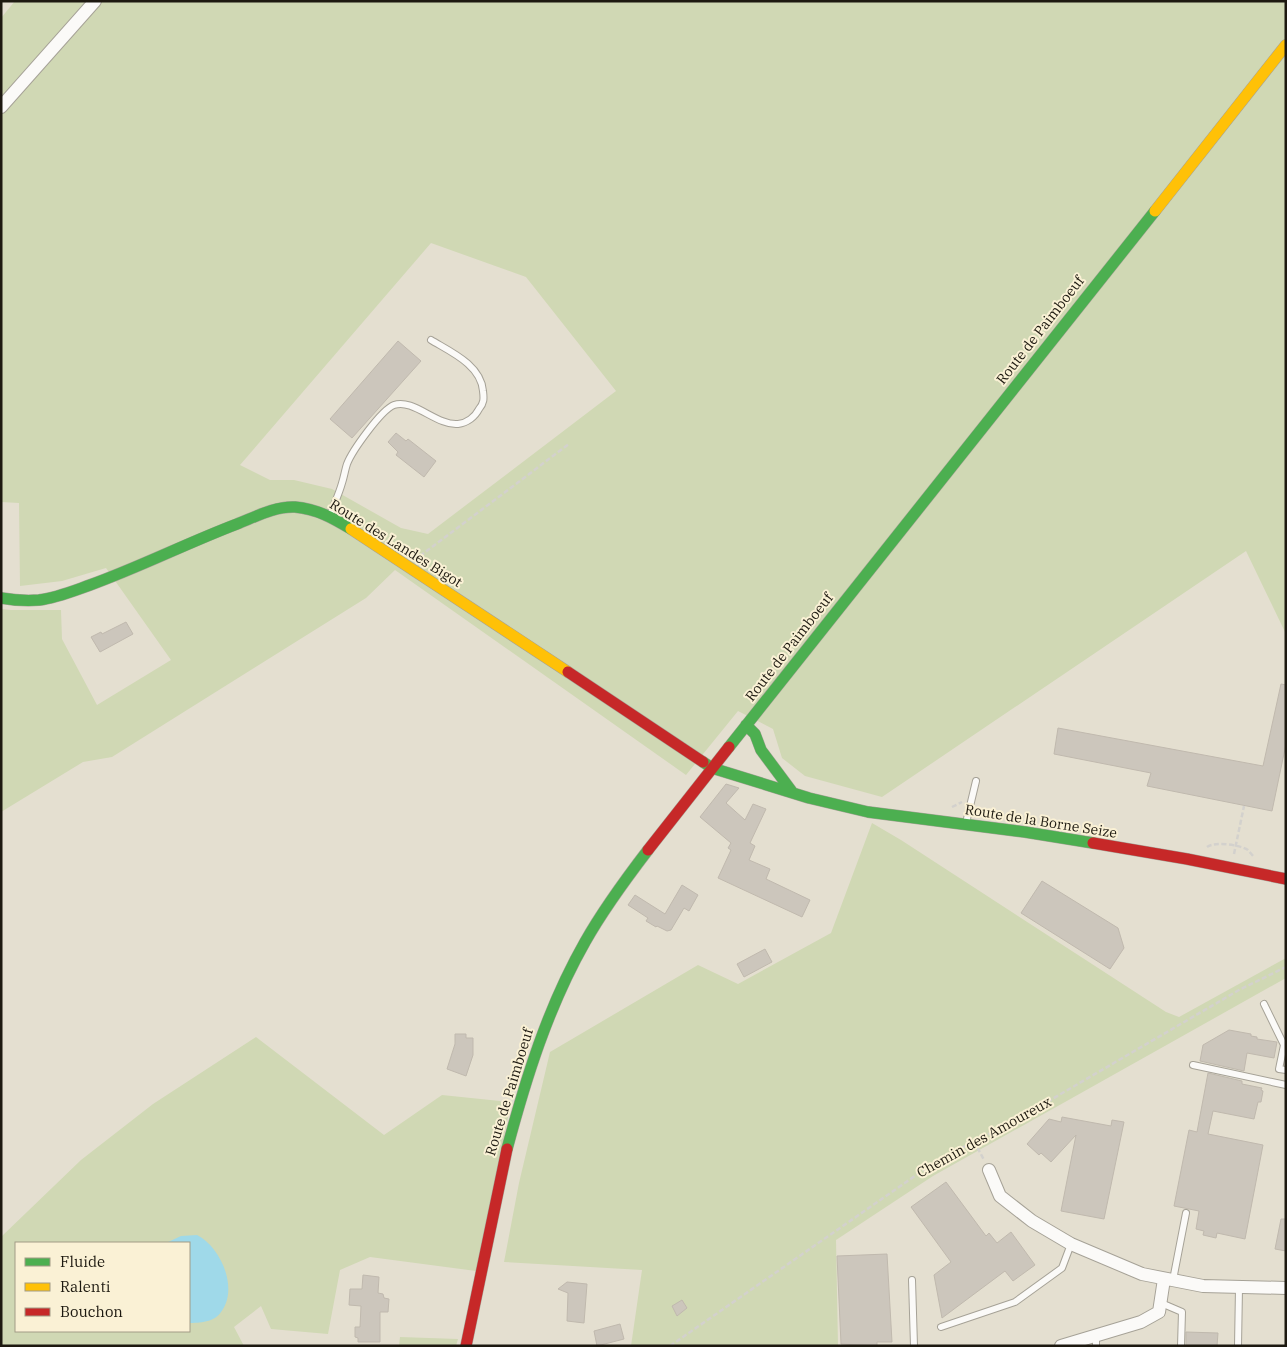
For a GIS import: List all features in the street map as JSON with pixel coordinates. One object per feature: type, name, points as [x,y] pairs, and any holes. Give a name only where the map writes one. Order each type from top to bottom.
[{"type":"street","points":[[1,107],[95,1]]},
{"type":"street","name":"Route de Paimboeuf","points":[[466,1346],[502,1168],[534,1054],[554,1003],[575,960],[615,894],[712,768],[1286,45]]},
{"type":"street","name":"Route des Landes Bigot","points":[[1,598],[39,600],[65,594],[118,575],[210,534],[273,510],[293,507],[314,510],[330,516],[712,768],[793,792]]},
{"type":"street","points":[[746,725],[755,734],[761,750],[793,792]]},
{"type":"street","name":"Route de la Borne Seize","points":[[793,792],[868,812],[1025,832],[1187,859],[1286,879]]},
{"type":"street","points":[[989,1170],[1000,1196],[1032,1221],[1072,1244],[1142,1274],[1203,1286],[1286,1288]]},
{"type":"street","points":[[1061,1346],[1096,1341],[1141,1322],[1159,1312],[1169,1280]]},
{"type":"lane","points":[[330,516],[351,457],[384,412],[394,405],[405,404],[444,423],[458,424],[468,421],[478,412],[484,402],[481,380],[472,368],[431,340]]},
{"type":"lane","points":[[966,824],[976,781]]},
{"type":"lane","points":[[1264,1004],[1284,1045],[1279,1069],[1286,1070]]},
{"type":"lane","points":[[1193,1065],[1286,1085]]},
{"type":"lane","points":[[1169,1280],[1186,1213]]},
{"type":"lane","points":[[941,1327],[1015,1302],[1062,1268],[1072,1244]]},
{"type":"lane","points":[[912,1280],[914,1346]]},
{"type":"lane","points":[[1238,1346],[1239,1288]]},
{"type":"lane","points":[[1161,1303],[1182,1312],[1181,1346]]},
{"type":"path","points":[[407,566],[569,444]]},
{"type":"path","points":[[1232,868],[1244,806]]},
{"type":"path","points":[[1218,844],[1236,847]]},
{"type":"path","name":"Chemin des Amoureux","points":[[670,1346],[935,1162],[1023,1116],[1239,990],[1286,967]]},
{"type":"path","points":[[974,1141],[989,1170]]},
{"type":"green space","points":[[15,1],[1286,1],[1286,634],[1246,551],[882,797],[805,776],[782,758],[773,729],[738,711],[686,775],[395,570],[366,598],[112,757],[83,762],[1,812],[1,609],[61,610],[62,639],[97,705],[171,660],[106,568],[62,581],[20,586],[19,503],[1,502],[1,18]],"holes":[[[431,243],[526,277],[616,391],[428,534],[401,528],[332,489],[294,480],[270,480],[240,465]]]},
{"type":"green space","points":[[872,823],[1166,1012],[1179,1017],[1286,958],[1286,978],[933,1176],[836,1240],[838,1346],[631,1346],[642,1270],[504,1262],[519,1183],[550,1052],[698,965],[738,984],[831,933]]},
{"type":"green space","points":[[256,1037],[384,1135],[442,1095],[500,1101],[510,1108],[476,1271],[370,1257],[340,1270],[328,1334],[271,1329],[261,1306],[234,1327],[244,1346],[1,1346],[1,1237],[81,1160],[153,1104]]},
{"type":"green space","points":[[400,1337],[458,1339],[456,1346],[399,1346]]},
{"type":"water","points":[[197,1235],[206,1241],[225,1269],[228,1281],[226,1303],[215,1318],[190,1323],[190,1242],[168,1242],[181,1236]]},
{"type":"building","points":[[398,341],[421,361],[352,438],[330,419]]},
{"type":"building","points":[[396,433],[406,441],[408,439],[436,461],[424,477],[396,455],[398,452],[388,442]]},
{"type":"building","points":[[126,622],[133,634],[100,652],[91,637],[101,632],[102,634]]},
{"type":"building","points":[[1281,684],[1286,685],[1286,744],[1272,811],[1147,786],[1151,773],[1054,754],[1058,728],[1263,766]]},
{"type":"building","points":[[726,784],[739,788],[726,803],[745,820],[753,804],[766,809],[750,843],[755,846],[749,860],[770,869],[766,879],[810,900],[802,917],[718,878],[731,850],[728,848],[731,843],[700,817]]},
{"type":"building","points":[[1042,881],[1118,928],[1124,948],[1110,969],[1021,913]]},
{"type":"building","points":[[682,885],[698,895],[689,911],[684,908],[671,930],[667,931],[656,927],[646,921],[648,918],[628,905],[635,895],[665,914]]},
{"type":"building","points":[[765,949],[772,962],[744,977],[737,964]]},
{"type":"building","points":[[1229,1030],[1251,1034],[1251,1036],[1257,1037],[1257,1039],[1277,1042],[1274,1058],[1247,1053],[1244,1071],[1200,1061],[1203,1045]]},
{"type":"building","points":[[455,1034],[466,1034],[466,1038],[473,1038],[473,1055],[466,1076],[447,1069],[455,1044]]},
{"type":"building","points":[[1208,1073],[1242,1081],[1242,1084],[1262,1088],[1261,1090],[1263,1091],[1254,1119],[1213,1111],[1208,1134],[1263,1145],[1245,1239],[1217,1233],[1216,1238],[1203,1235],[1204,1231],[1196,1229],[1199,1211],[1174,1206],[1189,1130],[1197,1132]]},
{"type":"building","points":[[1062,1117],[1111,1126],[1112,1120],[1124,1122],[1104,1219],[1061,1211],[1076,1135],[1051,1162],[1041,1153],[1039,1155],[1027,1144],[1049,1119],[1061,1122]]},
{"type":"building","points":[[946,1182],[986,1236],[989,1233],[997,1243],[1011,1232],[1035,1265],[1013,1281],[1005,1271],[942,1318],[934,1275],[951,1262],[911,1207]]},
{"type":"building","points":[[1281,1219],[1286,1219],[1286,1251],[1275,1249]]},
{"type":"building","points":[[887,1254],[892,1342],[877,1342],[877,1346],[841,1344],[837,1256]]},
{"type":"building","points":[[363,1275],[379,1277],[378,1293],[383,1294],[384,1298],[389,1299],[388,1312],[380,1312],[380,1342],[358,1342],[358,1338],[355,1337],[355,1327],[360,1327],[361,1306],[349,1305],[350,1289],[362,1289]]},
{"type":"building","points":[[567,1282],[587,1284],[584,1323],[567,1321],[568,1293],[558,1289]]},
{"type":"building","points":[[682,1300],[687,1308],[677,1316],[672,1306]]},
{"type":"building","points":[[620,1324],[624,1339],[597,1346],[594,1331]]},
{"type":"building","points":[[1186,1332],[1218,1333],[1217,1346],[1186,1346]]},
{"type":"traffic: fast","points":[[729,747],[1155,211]]},
{"type":"traffic: fast","points":[[1,598],[20,600],[52,598],[127,571],[258,515],[280,508],[295,507],[318,512],[351,529]]},
{"type":"traffic: fast","points":[[746,725],[755,734],[761,750],[793,793]]},
{"type":"traffic: fast","points":[[703,762],[712,768],[809,798],[868,812],[1025,832],[1093,843]]},
{"type":"traffic: fast","points":[[507,1149],[530,1069],[560,992],[599,918],[648,850]]},
{"type":"traffic: slow","points":[[1155,211],[1286,45]]},
{"type":"traffic: slow","points":[[351,529],[568,672]]},
{"type":"traffic: jam","points":[[568,672],[703,762]]},
{"type":"traffic: jam","points":[[648,850],[729,747]]},
{"type":"traffic: jam","points":[[1093,843],[1187,859],[1286,879]]},
{"type":"traffic: jam","points":[[466,1346],[507,1149]]}]
